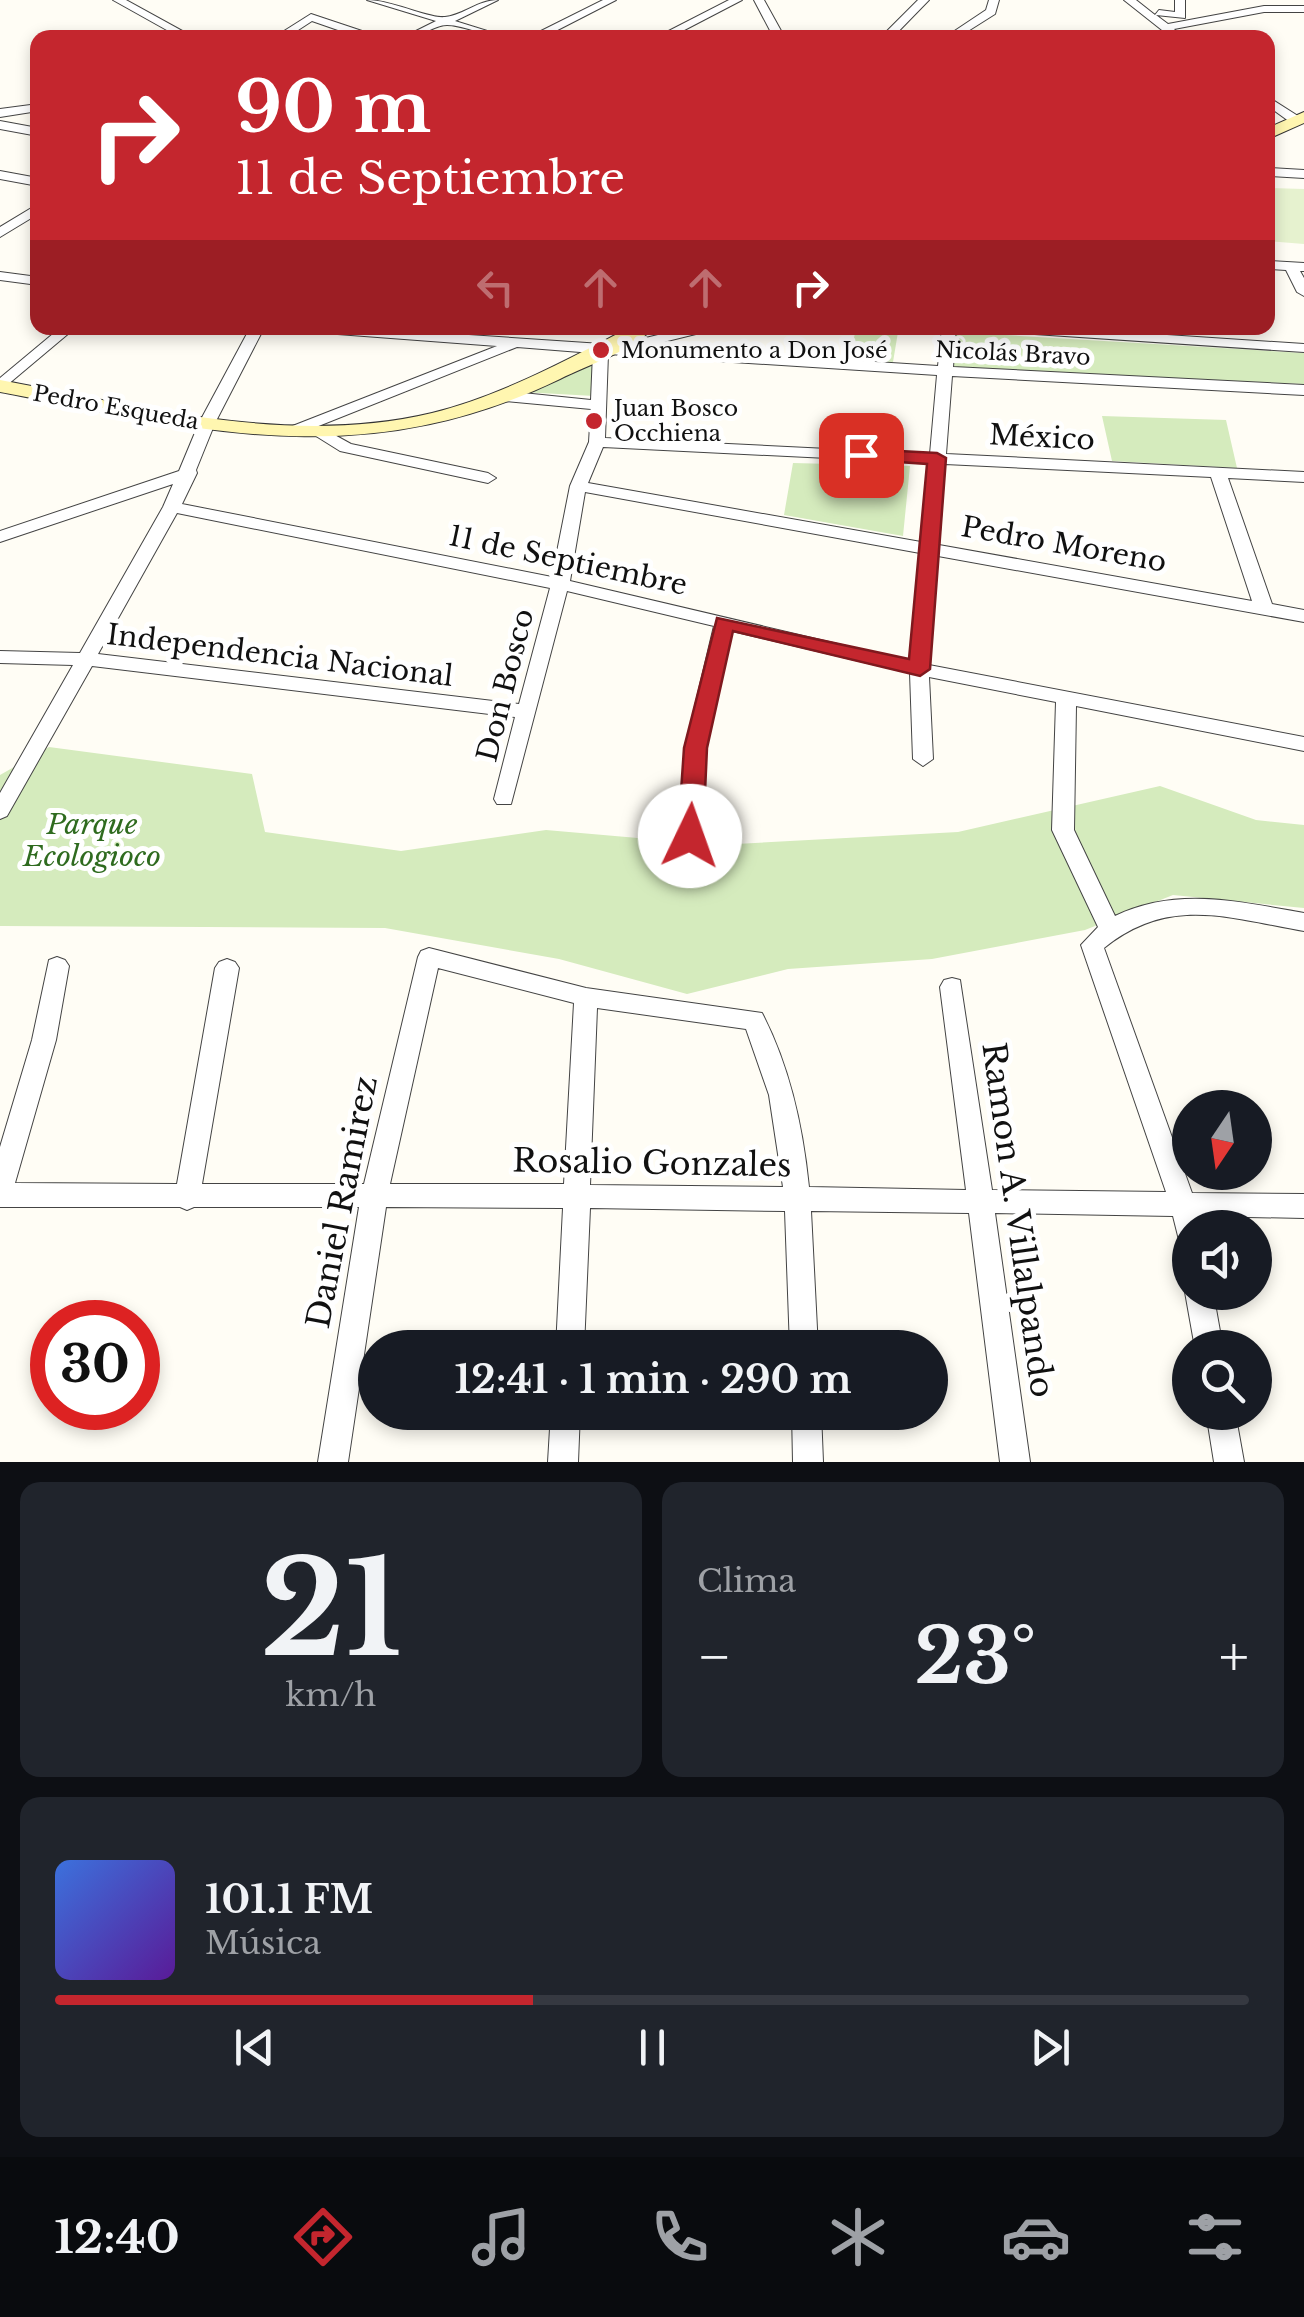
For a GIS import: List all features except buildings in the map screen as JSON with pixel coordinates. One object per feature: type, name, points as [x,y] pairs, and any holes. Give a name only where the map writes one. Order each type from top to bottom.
[{"type":"street","points":[[118,0],[175,30]]},
{"type":"street","points":[[373,0],[477,30]]},
{"type":"street","points":[[425,30],[493,0]]},
{"type":"street","points":[[549,30],[612,0]]},
{"type":"street","points":[[694,0],[721,8]]},
{"type":"street","points":[[676,30],[737,0]]},
{"type":"street","points":[[760,0],[776,30]]},
{"type":"street","points":[[894,30],[924,0]]},
{"type":"street","points":[[962,30],[991,12],[994,0]]},
{"type":"street","points":[[1129,0],[1168,30]]},
{"type":"street","points":[[1180,0],[1185,19]]},
{"type":"street","points":[[1142,11],[1185,19],[1234,18],[1264,9],[1304,9]]},
{"type":"street","points":[[287,30],[307,13],[352,30]]},
{"type":"street","points":[[1165,28],[1185,19]]},
{"type":"street","points":[[1275,105],[1301,121]]},
{"type":"street","points":[[0,113],[30,108]]},
{"type":"street","points":[[1275,132],[1301,121]]},
{"type":"street","points":[[0,125],[30,131]]},
{"type":"street","points":[[1275,172],[1304,174]]},
{"type":"street","points":[[0,175],[30,181]]},
{"type":"street","points":[[0,233],[30,213]]},
{"type":"street","points":[[1297,267],[1304,292]]},
{"type":"street","points":[[0,276],[30,280]]},
{"type":"street","points":[[0,386],[60,335]]},
{"type":"street","points":[[1,808],[172,507],[206,426],[253,335]]},
{"type":"street","points":[[464,335],[512,346],[601,350]]},
{"type":"street","name":"Pedro Esqueda","points":[[0,400],[163,428],[232,426],[322,434],[434,419],[504,396],[630,335]]},
{"type":"street","name":"Pedro Esqueda","points":[[601,350],[682,335]]},
{"type":"street","points":[[923,759],[920,669],[948,335]]},
{"type":"street","points":[[1108,335],[1304,348]]},
{"type":"street","points":[[296,430],[512,346]]},
{"type":"street","name":"Nicolás Bravo","points":[[601,350],[944,373],[1304,390]]},
{"type":"street","name":"Don Bosco","points":[[504,799],[560,584],[578,486],[597,442],[601,350]]},
{"type":"street","name":"Pedro Esqueda","points":[[0,386],[206,426]]},
{"type":"street","points":[[504,396],[599,405]]},
{"type":"street","points":[[322,434],[346,448],[488,478]]},
{"type":"street","name":"México","points":[[597,442],[1304,477]]},
{"type":"street","points":[[4,534],[189,472]]},
{"type":"street","points":[[1218,474],[1264,609]]},
{"type":"street","name":"Pedro Moreno","points":[[578,486],[1304,616]]},
{"type":"street","name":"11 de Septiembre","points":[[172,507],[560,584],[920,669],[1304,744]]},
{"type":"street","points":[[690,836],[695,748],[724,623]]},
{"type":"street","name":"Independencia Nacional","points":[[0,658],[88,660],[526,712]]},
{"type":"street","points":[[1066,697],[1063,830],[1110,928]]},
{"type":"street","points":[[1185,1210],[1092,945],[1110,928],[1167,904],[1304,922]]},
{"type":"street","name":"Daniel Ramirez","points":[[333,1462],[374,1197],[428,957],[544,983],[586,997]]},
{"type":"street","points":[[0,1193],[44,1040],[57,966]]},
{"type":"street","points":[[187,1198],[227,968]]},
{"type":"street","name":"Ramon A. Villalpando","points":[[952,988],[1015,1462]]},
{"type":"street","points":[[571,1330],[586,997],[754,1020],[770,1050],[798,1200],[803,1330]]},
{"type":"street","name":"Rosalio Gonzales","points":[[0,1193],[187,1198],[579,1196],[1304,1206]]},
{"type":"street","points":[[563,1462],[565,1430]]},
{"type":"street","points":[[807,1430],[808,1462]]},
{"type":"street","points":[[1223,1430],[1229,1462]]},
{"type":"green space","points":[[1275,188],[1304,189],[1304,244],[1275,242]]},
{"type":"green space","points":[[855,335],[898,335],[893,362],[849,359]]},
{"type":"green space","points":[[954,335],[1004,335],[1304,353],[1304,384],[950,368]]},
{"type":"green space","points":[[594,359],[594,396],[522,392]]},
{"type":"green space","points":[[1102,416],[1226,420],[1237,468],[1112,461]]},
{"type":"green space","points":[[793,463],[910,466],[903,536],[784,515]]},
{"type":"green space","name":"Parque Ecologioco","points":[[49,747],[252,774],[265,832],[401,851],[546,830],[718,845],[958,832],[1160,786],[1256,820],[1304,825],[1304,908],[1173,895],[1085,930],[932,959],[788,969],[687,994],[559,959],[385,928],[0,926],[0,775]]},
{"type":"place","name":"Monumento a Don José","points":[[601,350]]},
{"type":"place","name":"Juan Bosco Occhiena","points":[[594,421]]},
{"type":"route","points":[[690,836],[695,748],[724,623],[920,669],[937,458],[861,455]]}]
